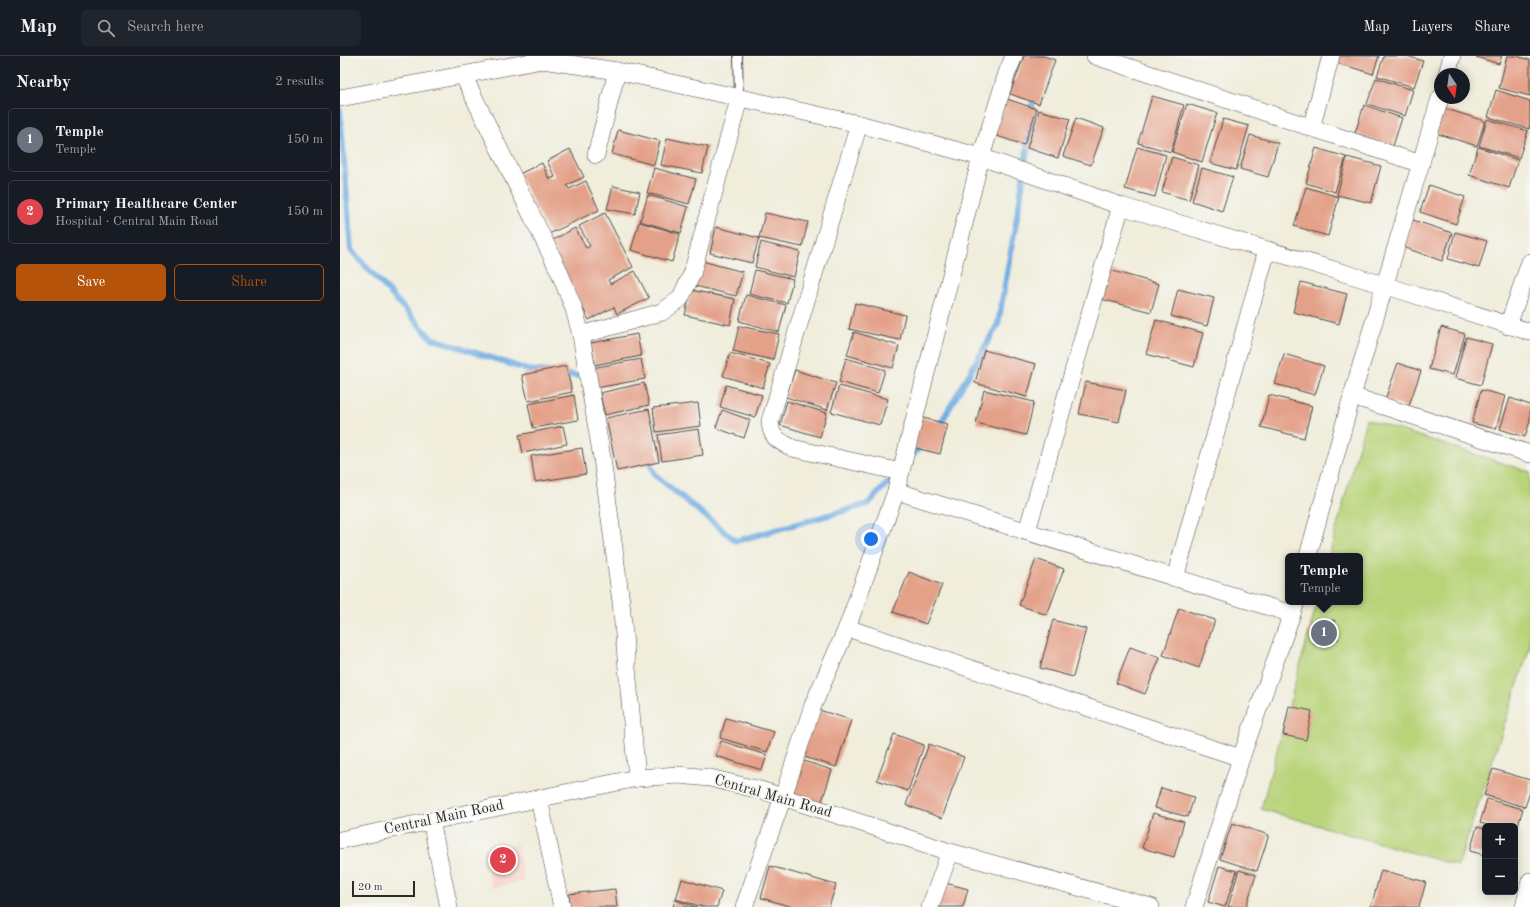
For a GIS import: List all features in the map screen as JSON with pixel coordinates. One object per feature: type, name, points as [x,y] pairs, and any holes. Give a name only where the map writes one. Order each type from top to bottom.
[{"type":"street","points":[[744,907],[783,797],[813,705],[847,628],[896,491],[981,157],[1007,73],[1014,56]]},
{"type":"street","points":[[1095,56],[1421,164]]},
{"type":"street","points":[[1311,128],[1331,56]]},
{"type":"street","points":[[1449,68],[1452,56]]},
{"type":"street","points":[[340,98],[542,60],[617,71],[859,124],[981,157],[1121,206],[1384,285],[1530,332]]},
{"type":"street","points":[[596,155],[617,71]]},
{"type":"street","points":[[463,75],[558,271],[574,309],[581,334],[602,458],[621,602],[637,778]]},
{"type":"street","points":[[581,334],[662,312],[680,299],[692,274],[740,99]]},
{"type":"street","points":[[1309,553],[1384,285],[1438,104]]},
{"type":"street","points":[[859,124],[770,421],[771,431],[776,439],[792,448],[901,472]]},
{"type":"street","points":[[1027,532],[1121,206]]},
{"type":"street","points":[[1175,578],[1267,250]]},
{"type":"street","points":[[1508,326],[1530,262]]},
{"type":"street","points":[[1352,396],[1530,454]]},
{"type":"street","points":[[896,491],[1175,578],[1294,608],[1241,758],[1194,907]]},
{"type":"street","points":[[847,628],[1241,758]]},
{"type":"street","name":"Central Main Road","points":[[340,840],[637,778],[678,775],[710,778],[783,797],[950,852],[1151,907]]},
{"type":"street","points":[[539,799],[562,907]]},
{"type":"street","points":[[431,821],[449,907]]},
{"type":"street","points":[[930,907],[950,852]]},
{"type":"street","points":[[1524,907],[1530,881]]},
{"type":"lane","points":[[738,56],[740,99]]},
{"type":"shaded area","points":[[508,56],[616,56],[516,77]]},
{"type":"shaded area","points":[[517,844],[524,881],[492,888],[484,851]]},
{"type":"green space","points":[[1366,419],[1530,472],[1530,647],[1458,866],[1261,809],[1316,605],[1363,605],[1363,553],[1330,553]]},
{"type":"building","points":[[1024,56],[1044,56],[1055,60],[1039,104],[1010,94]]},
{"type":"building","points":[[1332,56],[1379,56],[1373,74],[1331,61]]},
{"type":"building","points":[[1384,56],[1407,56],[1423,61],[1414,87],[1377,76]]},
{"type":"building","points":[[1473,56],[1502,56],[1499,64]]},
{"type":"building","points":[[1507,56],[1516,56],[1530,60],[1530,96],[1499,88]]},
{"type":"building","points":[[1376,78],[1413,90],[1405,116],[1367,104]]},
{"type":"building","points":[[1496,90],[1530,101],[1529,129],[1488,117]]},
{"type":"building","points":[[1152,96],[1184,105],[1171,152],[1138,143]]},
{"type":"building","points":[[1007,99],[1037,109],[1024,145],[994,135]]},
{"type":"building","points":[[1187,104],[1217,113],[1202,162],[1172,152]]},
{"type":"building","points":[[1364,105],[1402,118],[1393,146],[1355,133]]},
{"type":"building","points":[[1440,107],[1485,121],[1477,146],[1432,132]]},
{"type":"building","points":[[1039,110],[1070,119],[1058,158],[1027,148]]},
{"type":"building","points":[[1076,118],[1104,128],[1091,165],[1063,156]]},
{"type":"building","points":[[1223,119],[1249,126],[1236,170],[1210,163]]},
{"type":"building","points":[[1487,119],[1528,131],[1519,158],[1479,146]]},
{"type":"building","points":[[618,130],[660,141],[654,165],[612,154]]},
{"type":"building","points":[[1250,135],[1278,143],[1268,177],[1240,169]]},
{"type":"building","points":[[667,138],[708,147],[702,173],[661,165]]},
{"type":"building","points":[[1137,147],[1166,155],[1155,197],[1125,189]]},
{"type":"building","points":[[1478,147],[1518,160],[1509,188],[1469,175]]},
{"type":"building","points":[[1316,148],[1346,157],[1335,192],[1306,183]]},
{"type":"building","points":[[570,149],[584,177],[567,185],[569,189],[586,181],[599,210],[549,234],[519,174],[542,163],[549,179],[555,177],[547,161]]},
{"type":"building","points":[[1172,157],[1199,165],[1189,200],[1162,192]]},
{"type":"building","points":[[1347,157],[1381,166],[1371,203],[1337,195]]},
{"type":"building","points":[[654,168],[696,179],[689,204],[647,193]]},
{"type":"building","points":[[1202,168],[1233,177],[1222,211],[1192,201]]},
{"type":"building","points":[[1429,185],[1465,197],[1456,224],[1420,212]]},
{"type":"building","points":[[613,186],[640,192],[635,214],[607,209]]},
{"type":"building","points":[[1306,187],[1339,197],[1328,236],[1294,226]]},
{"type":"building","points":[[648,195],[688,207],[681,233],[640,221]]},
{"type":"building","points":[[605,213],[633,267],[608,280],[610,284],[635,271],[649,298],[617,314],[614,307],[589,320],[549,242],[575,228],[586,248],[590,246],[579,226]]},
{"type":"building","points":[[765,213],[808,222],[802,247],[759,238]]},
{"type":"building","points":[[1413,220],[1452,233],[1442,261],[1403,247]]},
{"type":"building","points":[[639,222],[680,234],[672,262],[631,250]]},
{"type":"building","points":[[716,227],[759,238],[752,263],[710,253]]},
{"type":"building","points":[[1455,232],[1487,241],[1479,268],[1448,259]]},
{"type":"building","points":[[761,242],[800,252],[794,277],[755,267]]},
{"type":"building","points":[[702,261],[743,272],[736,296],[695,286]]},
{"type":"building","points":[[755,270],[793,279],[787,303],[749,294]]},
{"type":"building","points":[[1109,270],[1159,284],[1151,312],[1101,299]]},
{"type":"building","points":[[1301,282],[1347,294],[1339,324],[1293,312]]},
{"type":"building","points":[[1178,289],[1214,298],[1207,326],[1171,316]]},
{"type":"building","points":[[691,290],[735,299],[730,325],[685,315]]},
{"type":"building","points":[[746,295],[786,305],[779,332],[739,321]]},
{"type":"building","points":[[855,303],[905,315],[900,340],[849,329]]},
{"type":"building","points":[[1156,320],[1203,333],[1194,367],[1146,354]]},
{"type":"building","points":[[739,326],[779,334],[773,360],[733,351]]},
{"type":"building","points":[[1441,327],[1465,334],[1453,375],[1429,369]]},
{"type":"building","points":[[854,332],[899,346],[893,368],[847,355]]},
{"type":"building","points":[[637,334],[641,356],[595,365],[591,343]]},
{"type":"building","points":[[1466,337],[1492,344],[1481,385],[1455,378]]},
{"type":"building","points":[[984,350],[1036,364],[1027,397],[975,383]]},
{"type":"building","points":[[730,353],[770,364],[763,388],[723,376]]},
{"type":"building","points":[[1284,354],[1324,366],[1315,395],[1275,384]]},
{"type":"building","points":[[846,358],[885,370],[878,393],[839,382]]},
{"type":"building","points":[[641,359],[645,379],[596,388],[592,368]]},
{"type":"building","points":[[1398,363],[1421,371],[1408,408],[1385,400]]},
{"type":"building","points":[[566,366],[572,392],[528,401],[522,375]]},
{"type":"building","points":[[795,370],[836,383],[827,410],[786,397]]},
{"type":"building","points":[[1086,382],[1126,390],[1119,422],[1079,414]]},
{"type":"building","points":[[644,383],[649,405],[605,415],[600,393]]},
{"type":"building","points":[[726,385],[762,395],[755,417],[720,407]]},
{"type":"building","points":[[839,386],[888,399],[880,425],[831,412]]},
{"type":"building","points":[[984,390],[1034,402],[1026,435],[976,423]]},
{"type":"building","points":[[1481,390],[1505,396],[1496,429],[1472,423]]},
{"type":"building","points":[[574,395],[578,420],[533,428],[528,404]]},
{"type":"building","points":[[1269,395],[1312,406],[1304,438],[1261,427]]},
{"type":"building","points":[[1510,398],[1530,405],[1530,421],[1525,437],[1500,429]]},
{"type":"building","points":[[787,401],[827,413],[820,437],[780,425]]},
{"type":"building","points":[[698,403],[701,426],[656,432],[653,408]]},
{"type":"building","points":[[649,409],[659,462],[617,471],[606,418]]},
{"type":"building","points":[[722,410],[750,420],[744,438],[716,428]]},
{"type":"building","points":[[919,417],[948,424],[940,454],[911,447]]},
{"type":"building","points":[[563,426],[567,444],[523,453],[519,435]]},
{"type":"building","points":[[699,429],[703,455],[662,461],[658,435]]},
{"type":"building","points":[[582,448],[586,474],[535,482],[531,456]]},
{"type":"building","points":[[1036,559],[1064,569],[1047,615],[1019,605]]},
{"type":"building","points":[[909,572],[942,585],[926,624],[893,612]]},
{"type":"building","points":[[1179,608],[1215,620],[1199,668],[1163,655]]},
{"type":"building","points":[[1053,620],[1086,629],[1073,677],[1040,668]]},
{"type":"building","points":[[1334,620],[1338,639],[1315,645],[1309,627]]},
{"type":"building","points":[[1130,647],[1160,658],[1145,694],[1116,683]]},
{"type":"building","points":[[1289,706],[1312,711],[1306,740],[1283,735]]},
{"type":"building","points":[[816,709],[851,720],[836,767],[801,756]]},
{"type":"building","points":[[726,718],[774,732],[767,752],[720,738]]},
{"type":"building","points":[[894,734],[924,745],[908,791],[877,780]]},
{"type":"building","points":[[721,741],[767,755],[762,770],[716,756]]},
{"type":"building","points":[[929,744],[964,757],[942,818],[906,805]]},
{"type":"building","points":[[801,760],[832,770],[821,804],[790,795]]},
{"type":"building","points":[[1493,769],[1530,780],[1530,792],[1525,807],[1484,795]]},
{"type":"building","points":[[1161,788],[1194,797],[1188,817],[1155,808]]},
{"type":"building","points":[[1487,799],[1523,809],[1518,825],[1518,823],[1480,823]]},
{"type":"building","points":[[1153,813],[1184,822],[1174,857],[1142,848]]},
{"type":"building","points":[[1232,823],[1269,835],[1257,871],[1220,859]]},
{"type":"building","points":[[1477,827],[1482,828],[1482,854],[1470,851]]},
{"type":"building","points":[[770,866],[836,885],[829,907],[793,907],[761,898]]},
{"type":"building","points":[[1219,866],[1237,871],[1225,907],[1208,902]]},
{"type":"building","points":[[1239,870],[1256,875],[1246,907],[1228,907]]},
{"type":"building","points":[[1381,870],[1426,882],[1419,907],[1371,907]]},
{"type":"building","points":[[682,879],[722,891],[717,907],[704,907],[676,899]]},
{"type":"building","points":[[942,882],[968,889],[963,907],[935,907]]},
{"type":"building","points":[[615,889],[617,907],[570,907],[569,894]]},
{"type":"building","points":[[675,900],[697,907],[673,907]]},
{"type":"waterway","points":[[938,428],[998,324],[1020,200],[1031,122],[1033,95]]},
{"type":"waterway","points":[[340,110],[351,250],[431,338],[528,370],[549,372]]},
{"type":"waterway","points":[[562,374],[586,377]]},
{"type":"waterway","points":[[909,459],[923,444]]},
{"type":"waterway","points":[[647,457],[655,475],[736,541],[868,504],[895,475]]},
{"type":"place","name":"Temple","points":[[1324,633]]},
{"type":"place","name":"Primary Healthcare Center","points":[[503,860]]}]
